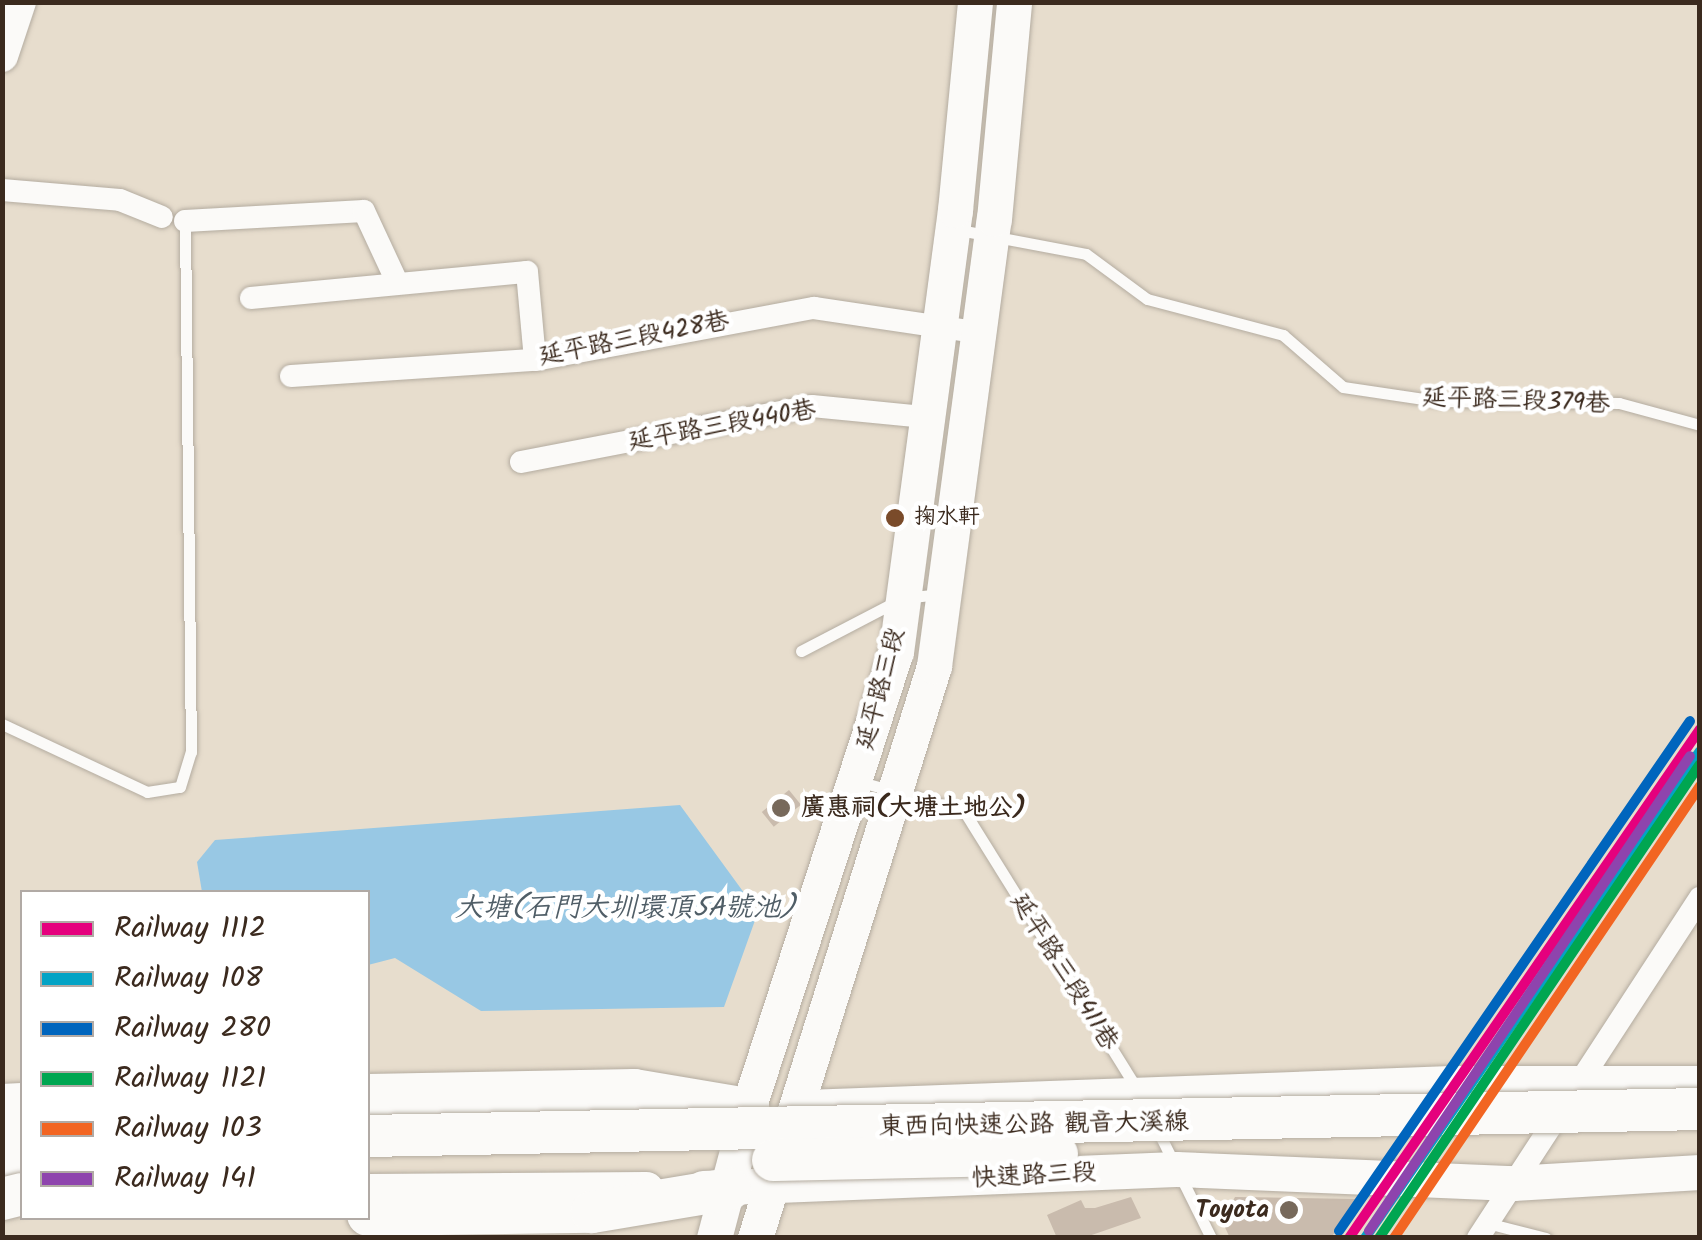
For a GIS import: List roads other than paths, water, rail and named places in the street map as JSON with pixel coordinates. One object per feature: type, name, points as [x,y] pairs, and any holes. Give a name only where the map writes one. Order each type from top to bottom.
[{"type":"highway","points":[[370,1095],[634,1090],[748,1109]]},
{"type":"highway","name":"東西向快速公路 觀音大溪線","points":[[370,1136],[1700,1109]]},
{"type":"highway","name":"東西向快速公路 觀音大溪線","points":[[370,1164],[1700,1138]]},
{"type":"highway","points":[[370,1215],[640,1209],[750,1189]]},
{"type":"main road","name":"延平路三段","points":[[755,1238],[748,1109],[896,652],[936,323],[952,228],[975,2]]},
{"type":"main road","name":"延平路三段","points":[[714,1238],[750,1189],[794,1108],[934,666],[974,332],[991,234],[1014,2]]},
{"type":"main road","points":[[370,1116],[794,1108],[1139,1092],[1574,1082],[1700,1084]]},
{"type":"main road","name":"快速路三段","points":[[370,1192],[750,1189],[1176,1169],[1513,1183],[1700,1172]]},
{"type":"street","points":[[2,56],[20,2]]},
{"type":"street","points":[[2,190],[120,200],[174,219],[364,210],[396,282]]},
{"type":"street","points":[[251,298],[527,272],[535,360]]},
{"type":"street","name":"延平路三段428巷","points":[[291,376],[535,360],[814,308],[936,323],[974,332]]},
{"type":"street","name":"延平路三段440巷","points":[[521,462],[812,406],[926,417]]},
{"type":"street","points":[[1482,1230],[1574,1082],[1700,898]]},
{"type":"street","points":[[990,1178],[998,1098]]},
{"type":"lane","points":[[2,724],[147,792],[180,787],[191,752],[174,219]]},
{"type":"lane","name":"延平路三段379巷","points":[[952,228],[1086,254],[1148,299],[1283,335],[1342,387],[1438,401],[1619,403],[1700,426]]},
{"type":"lane","points":[[801,651],[904,598],[944,594]]},
{"type":"lane","name":"延平路三段411巷","points":[[855,781],[894,787],[964,810],[1139,1092],[1211,1238]]},
{"type":"lane","points":[[1482,1230],[1546,1238]]},
{"type":"water","name":"大塘(石門大圳環頂5A號池)","points":[[680,805],[758,912],[724,1007],[481,1011],[395,958],[370,964],[370,890],[202,890],[197,862],[215,840]]},
{"type":"rail line","name":"280","points":[[1339,1231],[1690,721]]},
{"type":"rail line","name":"1112","points":[[1349,1238],[1700,729]]},
{"type":"rail line","name":"108","points":[[1365,1238],[1700,751]]},
{"type":"rail line","name":"141","points":[[1369,1231],[1690,756]]},
{"type":"rail line","name":"1121","points":[[1379,1238],[1700,764]]},
{"type":"rail line","name":"103","points":[[1394,1238],[1700,786]]},
{"type":"place","name":"掬水軒","points":[[895,518]]},
{"type":"place","name":"廣惠祠(大塘土地公)","points":[[781,808]]},
{"type":"place","name":"Toyota","points":[[1289,1210]]}]
